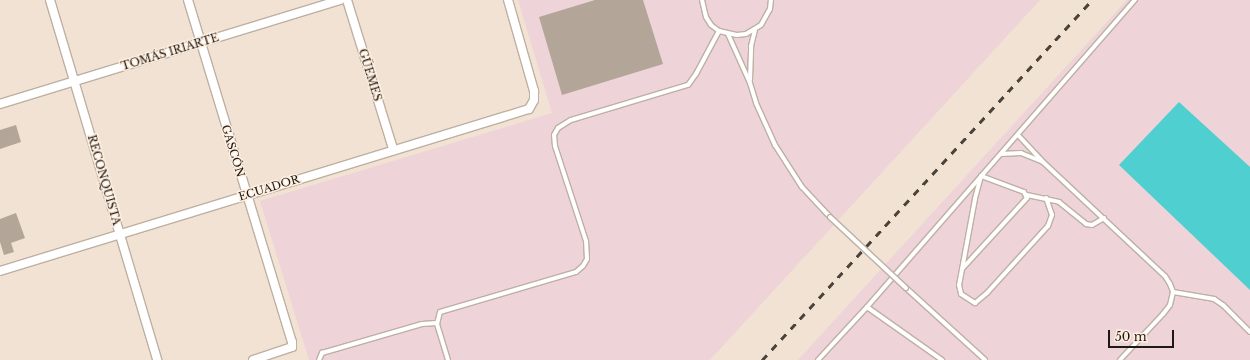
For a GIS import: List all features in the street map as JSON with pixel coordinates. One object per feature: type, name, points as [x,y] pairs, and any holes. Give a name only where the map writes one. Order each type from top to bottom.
[{"type":"street","name":"RECONQUISTA","points":[[50,0],[157,360]]},
{"type":"street","name":"GASCÓN","points":[[188,0],[246,195],[292,342],[292,347],[253,360]]},
{"type":"street","name":"TOMÁS IRIARTE","points":[[0,104],[340,0]]},
{"type":"street","name":"GÜEMES","points":[[347,0],[394,149]]},
{"type":"street","name":"ECUADOR","points":[[0,271],[394,149],[529,109],[534,100],[534,91],[508,0]]},
{"type":"lane","points":[[702,0],[706,17],[711,25],[719,31],[728,34],[746,34],[755,30],[767,18],[771,0]]},
{"type":"lane","points":[[818,360],[867,307],[1135,0]]},
{"type":"lane","points":[[750,83],[751,46],[755,30]]},
{"type":"lane","points":[[448,360],[437,323],[440,312],[576,272],[583,266],[588,251],[555,146],[554,135],[558,128],[571,120],[688,85],[696,74],[719,31]]},
{"type":"lane","points":[[728,34],[775,145],[802,187],[830,217],[985,360]]},
{"type":"lane","points":[[1018,135],[1044,162],[1165,276],[1173,292],[1170,305],[1164,314],[1120,360]]},
{"type":"lane","points":[[1001,154],[1021,153],[1044,162]]},
{"type":"lane","points":[[981,176],[1024,192],[1027,196],[1046,198],[1059,202],[1086,224],[1092,225],[1104,218]]},
{"type":"lane","points":[[981,176],[975,199],[959,285],[961,294],[975,303],[979,301],[1048,226],[1052,215],[1046,198]]},
{"type":"lane","points":[[962,269],[1027,196]]},
{"type":"lane","points":[[1173,292],[1214,300],[1223,305],[1250,332]]},
{"type":"lane","points":[[867,307],[942,360]]},
{"type":"lane","points":[[319,360],[322,353],[422,324],[437,323]]},
{"type":"shaded area","points":[[518,0],[1040,0],[710,360],[309,360],[260,201],[552,113]]},
{"type":"shaded area","points":[[1127,0],[1250,0],[1250,360],[798,360]]},
{"type":"water","points":[[1179,102],[1250,167],[1250,290],[1119,165]]},
{"type":"building","points":[[595,0],[643,0],[663,64],[562,95],[539,17]]},
{"type":"building","points":[[16,125],[21,142],[0,149],[0,130]]},
{"type":"building","points":[[16,213],[25,238],[11,243],[14,252],[4,255],[0,242],[0,219]]},
{"type":"railway","points":[[762,360],[1092,0]]}]
